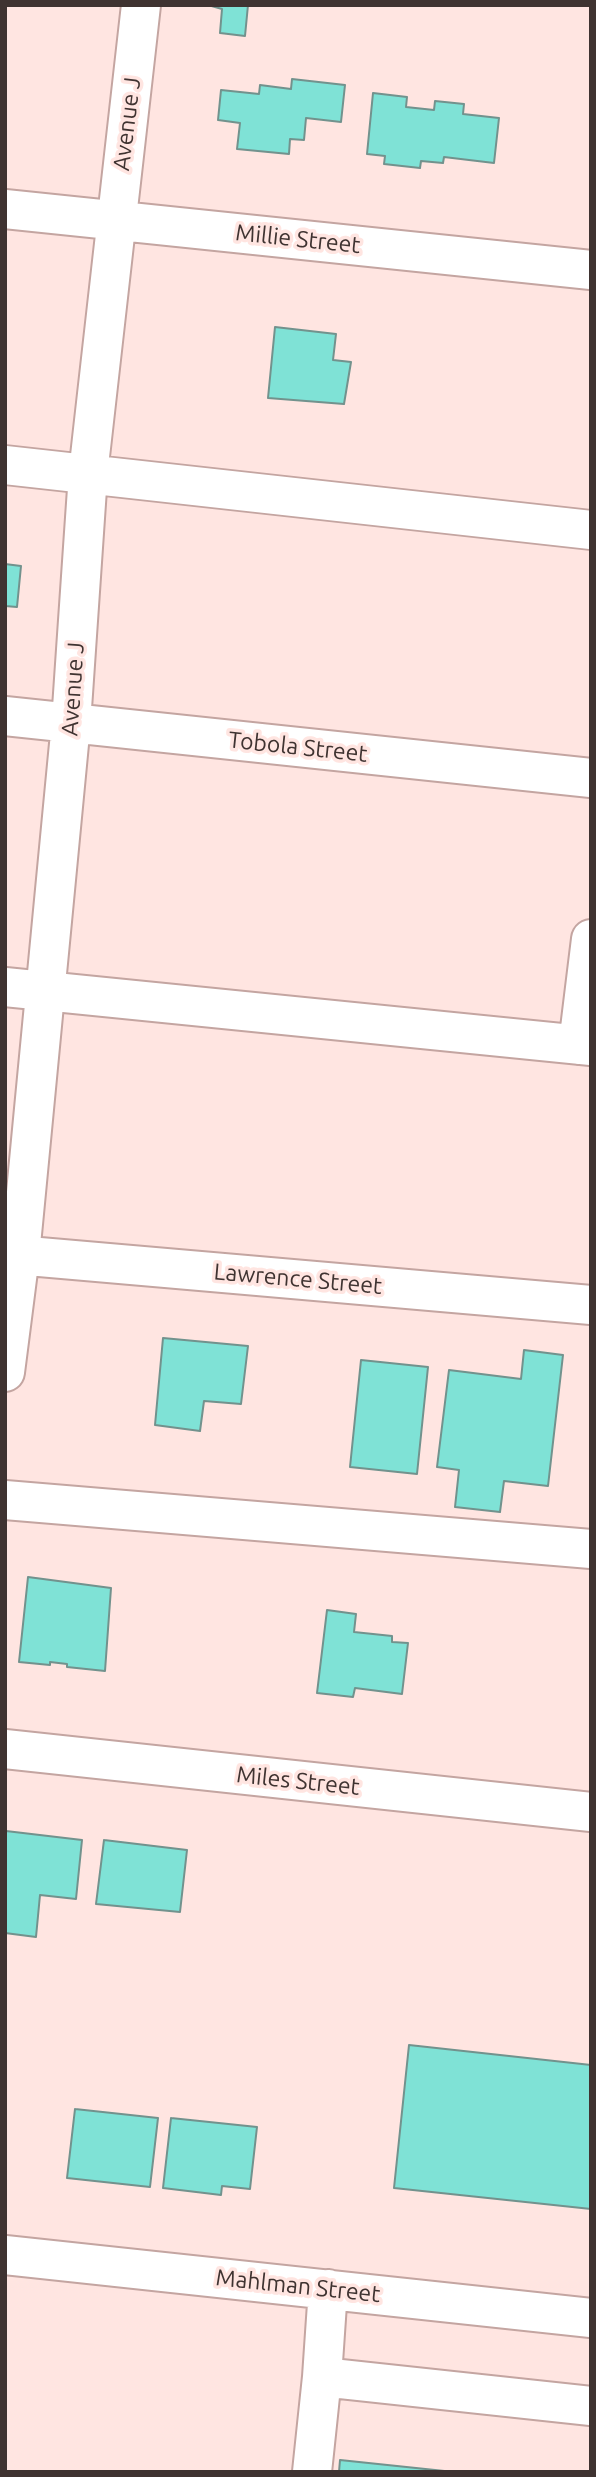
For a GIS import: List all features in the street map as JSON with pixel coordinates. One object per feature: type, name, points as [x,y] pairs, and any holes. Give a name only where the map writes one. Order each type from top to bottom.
[{"type":"street","name":"Avenue J","points":[[5,1372],[13,1255],[45,991],[71,723],[89,474],[141,5]]},
{"type":"street","name":"Millie Street","points":[[5,209],[591,270]]},
{"type":"street","points":[[5,465],[591,530]]},
{"type":"street","name":"Tobola Street","points":[[5,716],[591,778]]},
{"type":"street","points":[[5,987],[584,1045],[591,939]]},
{"type":"street","name":"Lawrence Street","points":[[13,1255],[591,1304]]},
{"type":"street","points":[[5,1500],[591,1549]]},
{"type":"street","name":"Miles Street","points":[[5,1749],[591,1812]]},
{"type":"street","name":"Mahlman Street","points":[[5,2255],[591,2318]]},
{"type":"street","points":[[312,2472],[328,2289]]},
{"type":"street","points":[[322,2377],[591,2406]]},
{"type":"building","points":[[208,5],[248,5],[245,36],[220,33],[222,9]]},
{"type":"building","points":[[292,79],[345,85],[341,122],[306,118],[304,140],[290,139],[289,154],[237,149],[240,123],[218,120],[221,90],[259,94],[260,85],[291,89]]},
{"type":"building","points":[[373,93],[407,97],[406,107],[434,110],[435,101],[464,104],[463,114],[499,118],[494,163],[444,157],[443,163],[421,161],[420,168],[384,164],[385,156],[367,154]]},
{"type":"building","points":[[275,327],[336,334],[333,360],[351,362],[344,404],[268,398]]},
{"type":"building","points":[[5,564],[21,566],[17,607],[5,606]]},
{"type":"building","points":[[163,1338],[248,1346],[241,1404],[204,1401],[200,1431],[155,1425]]},
{"type":"building","points":[[524,1350],[563,1355],[548,1486],[504,1481],[500,1512],[455,1507],[459,1470],[437,1467],[449,1370],[521,1379]]},
{"type":"building","points":[[361,1360],[428,1367],[417,1474],[350,1467]]},
{"type":"building","points":[[28,1577],[111,1588],[105,1671],[67,1667],[67,1664],[50,1662],[50,1665],[19,1662]]},
{"type":"building","points":[[327,1610],[356,1614],[354,1632],[392,1636],[392,1642],[408,1643],[402,1694],[355,1688],[353,1697],[317,1693]]},
{"type":"building","points":[[6,1831],[82,1840],[76,1899],[40,1895],[36,1937],[5,1933]]},
{"type":"building","points":[[104,1840],[187,1850],[180,1912],[96,1904]]},
{"type":"building","points":[[409,2045],[591,2065],[591,2209],[394,2188]]},
{"type":"building","points":[[75,2109],[158,2118],[150,2187],[67,2178]]},
{"type":"building","points":[[171,2118],[257,2127],[250,2189],[222,2186],[221,2195],[163,2188]]},
{"type":"building","points":[[340,2460],[454,2472],[339,2472]]}]
